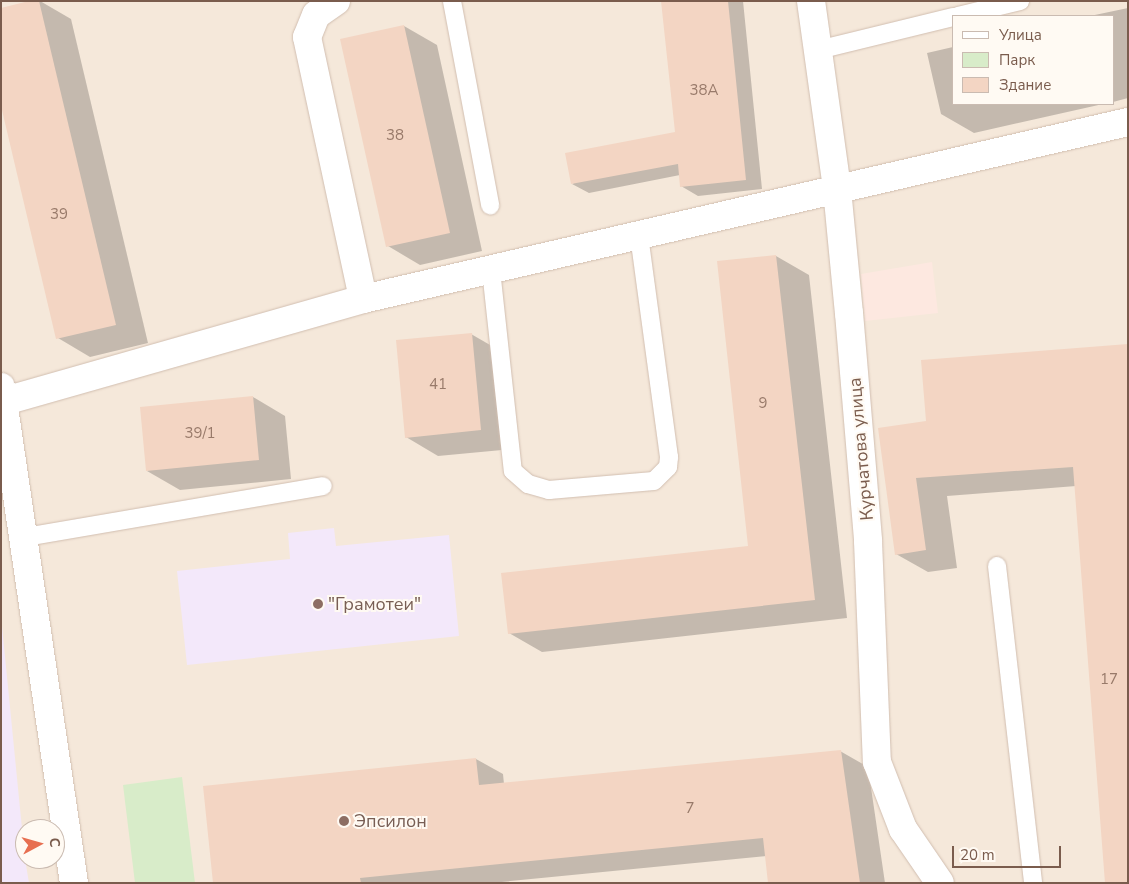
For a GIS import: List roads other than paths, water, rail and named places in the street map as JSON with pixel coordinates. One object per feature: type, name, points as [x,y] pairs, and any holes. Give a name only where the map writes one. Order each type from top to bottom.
[{"type":"street","points":[[336,1],[316,15],[308,38],[364,299]]},
{"type":"street","name":"Курчатова улица","points":[[811,1],[837,190],[868,541],[877,762],[903,829],[940,883]]},
{"type":"street","points":[[74,883],[3,394],[364,299],[1128,122]]},
{"type":"lane","points":[[452,1],[490,205]]},
{"type":"lane","points":[[962,15],[1020,1]]},
{"type":"lane","points":[[818,50],[952,18]]},
{"type":"lane","points":[[491,270],[513,471],[528,484],[549,490],[654,481],[668,467],[669,456],[640,236]]},
{"type":"lane","points":[[25,537],[323,486]]},
{"type":"lane","points":[[997,566],[1033,883]]},
{"type":"place","name":"\"Грамотеи\"","points":[[318,604]]},
{"type":"place","name":"Эпсилон","points":[[344,821]]}]
